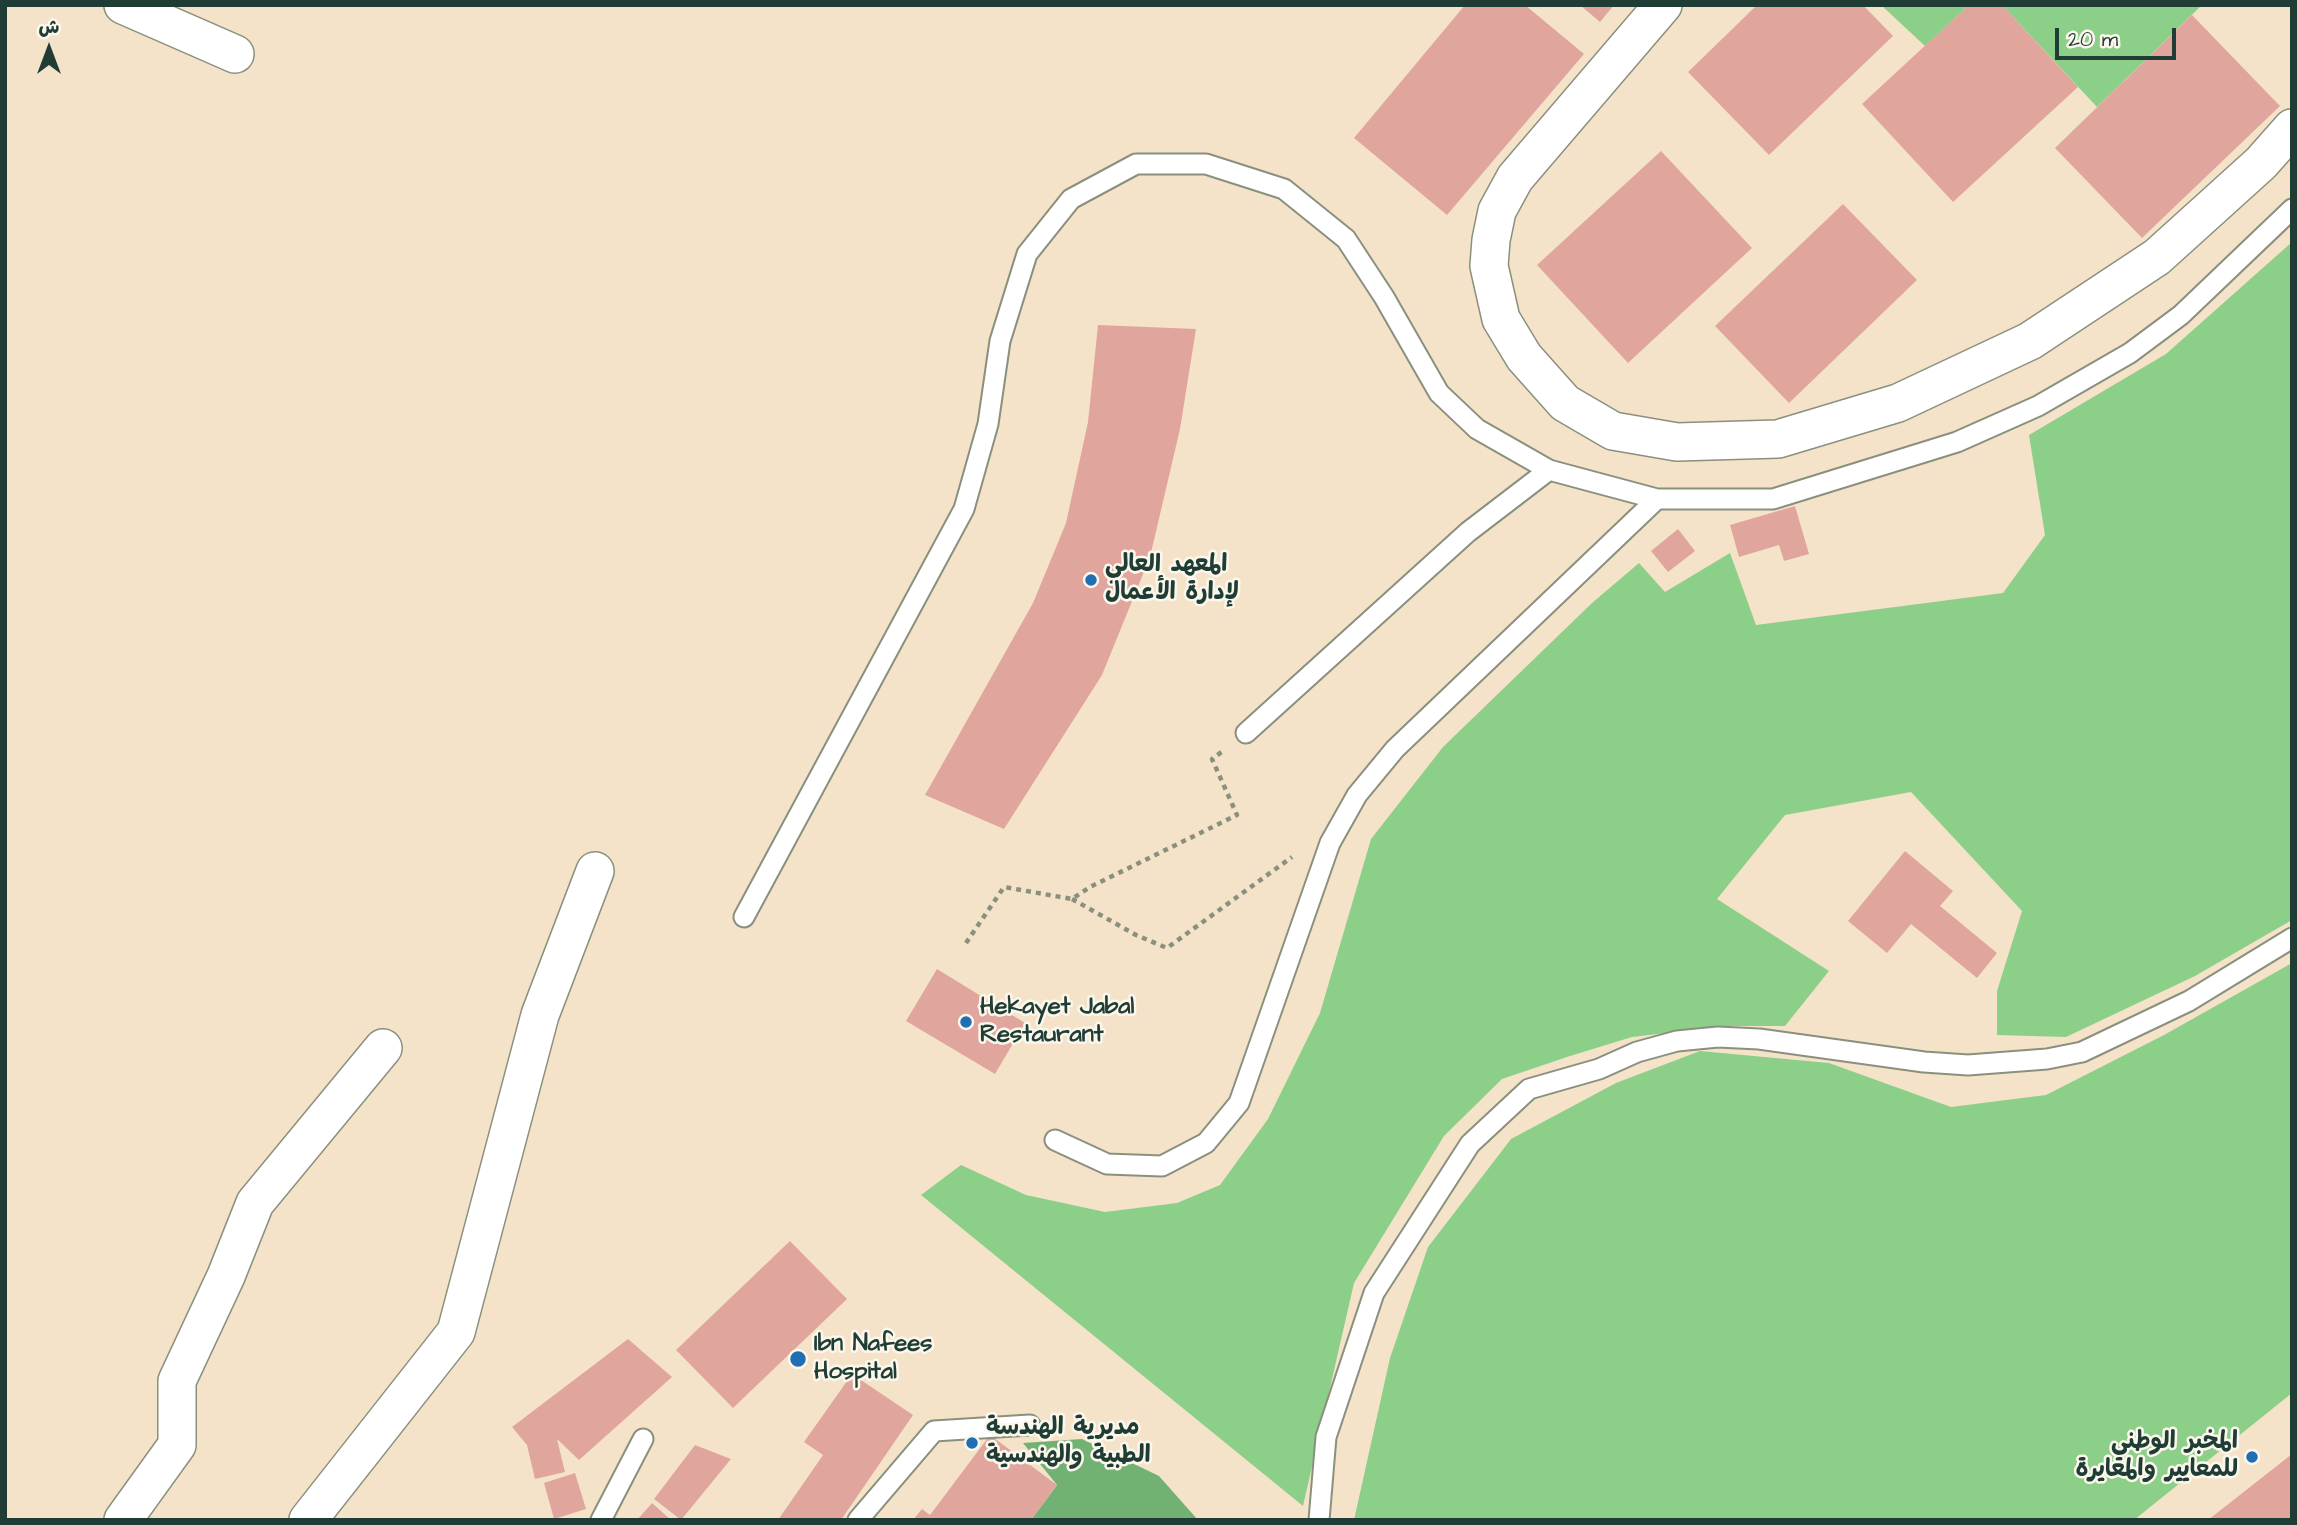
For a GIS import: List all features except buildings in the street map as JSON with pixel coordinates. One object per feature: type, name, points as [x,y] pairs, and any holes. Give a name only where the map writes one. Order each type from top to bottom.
[{"type":"street","points":[[123,5],[235,54]]},
{"type":"street","points":[[1663,5],[1516,178],[1497,211],[1491,240],[1489,266],[1501,318],[1524,357],[1565,402],[1613,430],[1677,442],[1778,439],[1898,402],[2030,341],[2157,257],[2261,163],[2292,128]]},
{"type":"street","points":[[307,1520],[456,1332],[540,1015],[596,871]]},
{"type":"street","points":[[123,1520],[177,1445],[177,1381],[226,1276],[255,1203],[383,1048]]},
{"type":"lane","points":[[744,917],[964,509],[989,424],[1000,341],[1027,254],[1070,199],[1136,164],[1206,164],[1284,189],[1346,239],[1384,297],[1439,393],[1477,429],[1549,470],[1657,499],[1773,499],[1957,442],[2038,406],[2130,353],[2182,315],[2292,209]]},
{"type":"lane","points":[[1246,733],[1468,532],[1549,470]]},
{"type":"lane","points":[[1055,1140],[1107,1164],[1162,1166],[1206,1143],[1239,1103],[1330,843],[1357,794],[1395,749],[1657,499]]},
{"type":"lane","points":[[1319,1520],[1326,1437],[1374,1293],[1470,1144],[1529,1089],[1599,1069],[1637,1052],[1677,1041],[1718,1037],[1759,1039],[1924,1062],[1979,1064],[2048,1059],[2082,1052],[2189,1001],[2292,938]]},
{"type":"lane","points":[[858,1520],[934,1431],[1030,1425]]},
{"type":"lane","points":[[601,1520],[643,1439]]},
{"type":"path","points":[[1072,899],[1090,887],[1237,815],[1212,759],[1246,733]]},
{"type":"path","points":[[966,943],[1004,887],[1072,899],[1136,935],[1167,948],[1315,840],[1339,827]]},
{"type":"green space","points":[[1881,5],[1969,5],[1925,46]]},
{"type":"green space","points":[[2002,5],[2202,5],[2097,107]]},
{"type":"green space","points":[[2292,242],[2292,920],[2195,976],[2066,1037],[1997,1035],[1997,991],[2022,911],[1911,792],[1785,815],[1717,899],[1829,971],[1785,1026],[1726,1026],[1632,1037],[1570,1056],[1502,1079],[1444,1136],[1354,1283],[1303,1506],[921,1195],[961,1165],[1026,1195],[1105,1212],[1177,1203],[1220,1185],[1268,1119],[1320,1013],[1371,839],[1443,747],[1592,603],[1639,563],[1665,592],[1730,553],[1756,625],[2003,593],[2045,535],[2029,435],[2166,354]]},
{"type":"green space","points":[[2292,963],[2292,1393],[2134,1520],[1354,1520],[1390,1358],[1428,1247],[1511,1139],[1616,1083],[1700,1051],[1829,1063],[1951,1107],[2046,1095],[2164,1035]]},
{"type":"green space","points":[[1082,1439],[1159,1476],[1198,1520],[1031,1520],[1057,1485],[1023,1443]]},
{"type":"place","name":"المعهد العالي لإدارة الأعمال","points":[[1091,580]]},
{"type":"place","name":"Hekayet Jabal Restaurant","points":[[966,1022]]},
{"type":"place","name":"Ibn Nafees Hospital","points":[[798,1359]]},
{"type":"place","name":"مديرية الهندسة الطبية والهندسية","points":[[972,1443]]},
{"type":"place","name":"المخبر الوطني للمعايير والمعايرة","points":[[2252,1457]]}]
